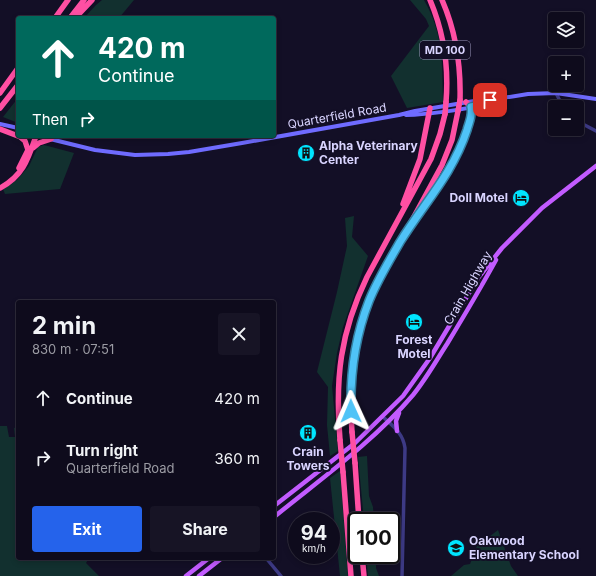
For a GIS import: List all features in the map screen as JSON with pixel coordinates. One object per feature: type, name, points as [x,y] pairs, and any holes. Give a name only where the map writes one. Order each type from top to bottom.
[{"type":"highway","points":[[55,16],[67,0]]},
{"type":"highway","points":[[72,16],[84,0]]},
{"type":"highway","points":[[77,16],[92,0]]},
{"type":"highway","name":"MD 100","points":[[351,576],[340,440],[338,391],[339,370],[344,338],[357,296],[379,253],[431,160],[445,114],[448,87],[446,57],[440,28],[430,0]]},
{"type":"highway","name":"MD 100","points":[[358,512],[352,432],[351,378],[358,335],[369,301],[442,166],[452,140],[460,100],[458,55],[451,24],[442,0]]},
{"type":"highway","points":[[0,93],[16,71]]},
{"type":"highway","points":[[0,108],[16,88]]},
{"type":"highway","points":[[401,242],[439,187],[453,163],[465,135],[472,113],[471,107],[466,102]]},
{"type":"highway","points":[[379,253],[402,208],[414,178],[422,150],[430,111]]},
{"type":"highway","points":[[1,126],[16,134]]},
{"type":"highway","points":[[22,138],[25,141],[29,151]]},
{"type":"highway","points":[[0,184],[19,168],[36,138]]},
{"type":"highway","points":[[0,188],[11,181],[22,170],[29,151],[36,145],[51,139]]},
{"type":"highway","points":[[363,564],[364,576]]},
{"type":"main road","name":"Quarterfield Road","points":[[430,111],[466,102],[528,94],[556,93],[596,99]]},
{"type":"main road","name":"Quarterfield Road","points":[[276,137],[399,115],[471,107],[488,103],[490,100]]},
{"type":"main road","points":[[1,126],[16,128]]},
{"type":"main road","name":"Quarterfield Road","points":[[46,138],[103,151],[135,155],[189,152],[270,138]]},
{"type":"main road","points":[[502,248],[542,208],[596,166]]},
{"type":"main road","name":"Crain Highway","points":[[276,514],[358,450],[399,411],[414,394],[468,309],[502,248]]},
{"type":"main road","name":"Crain Highway","points":[[276,504],[355,443],[404,396],[478,278],[502,248]]},
{"type":"main road","points":[[398,430],[396,421],[399,411]]},
{"type":"main road","points":[[186,576],[206,560]]},
{"type":"main road","points":[[199,576],[219,560]]},
{"type":"street","points":[[556,93],[560,100]]},
{"type":"street","points":[[584,125],[596,131]]},
{"type":"street","points":[[383,417],[398,430],[404,441],[405,456],[402,576]]},
{"type":"street","points":[[268,560],[281,576]]},
{"type":"green space","points":[[102,0],[134,0],[121,16],[86,16]]},
{"type":"green space","points":[[410,0],[424,0],[431,13],[439,37],[442,62],[443,102],[407,108],[391,76],[429,26],[426,19]]},
{"type":"green space","points":[[16,101],[16,122],[3,117]]},
{"type":"green space","points":[[44,145],[74,153],[60,189],[5,194],[3,189],[17,180],[29,166],[38,147]]},
{"type":"green space","points":[[354,216],[352,237],[368,256],[343,327],[337,353],[332,386],[338,451],[330,456],[327,425],[328,387],[317,372],[347,246],[345,218]]},
{"type":"green space","points":[[0,426],[7,426],[9,437],[15,437],[14,428],[16,428],[16,560],[88,560],[86,563],[99,576],[0,576]]},
{"type":"green space","points":[[367,456],[369,496],[373,512],[363,512],[358,457]]},
{"type":"green space","points":[[340,471],[348,576],[340,576],[339,564],[340,564],[340,512],[333,512],[330,478]]},
{"type":"green space","points":[[498,530],[511,566],[518,576],[451,576],[464,565],[470,564],[477,546]]},
{"type":"green space","points":[[367,564],[376,564],[379,576],[368,576]]},
{"type":"place","name":"Alpha Veterinary Center","points":[[306,153]]},
{"type":"place","name":"Doll Motel","points":[[521,198]]},
{"type":"place","name":"Forest Motel","points":[[414,322]]},
{"type":"place","name":"Crain Towers","points":[[308,433]]},
{"type":"place","name":"Oakwood Elementary School","points":[[456,548]]},
{"type":"route","points":[[351,411],[350,390],[354,353],[369,301],[401,242],[439,187],[453,163],[469,124],[472,113],[471,107],[488,103],[490,100]]}]
